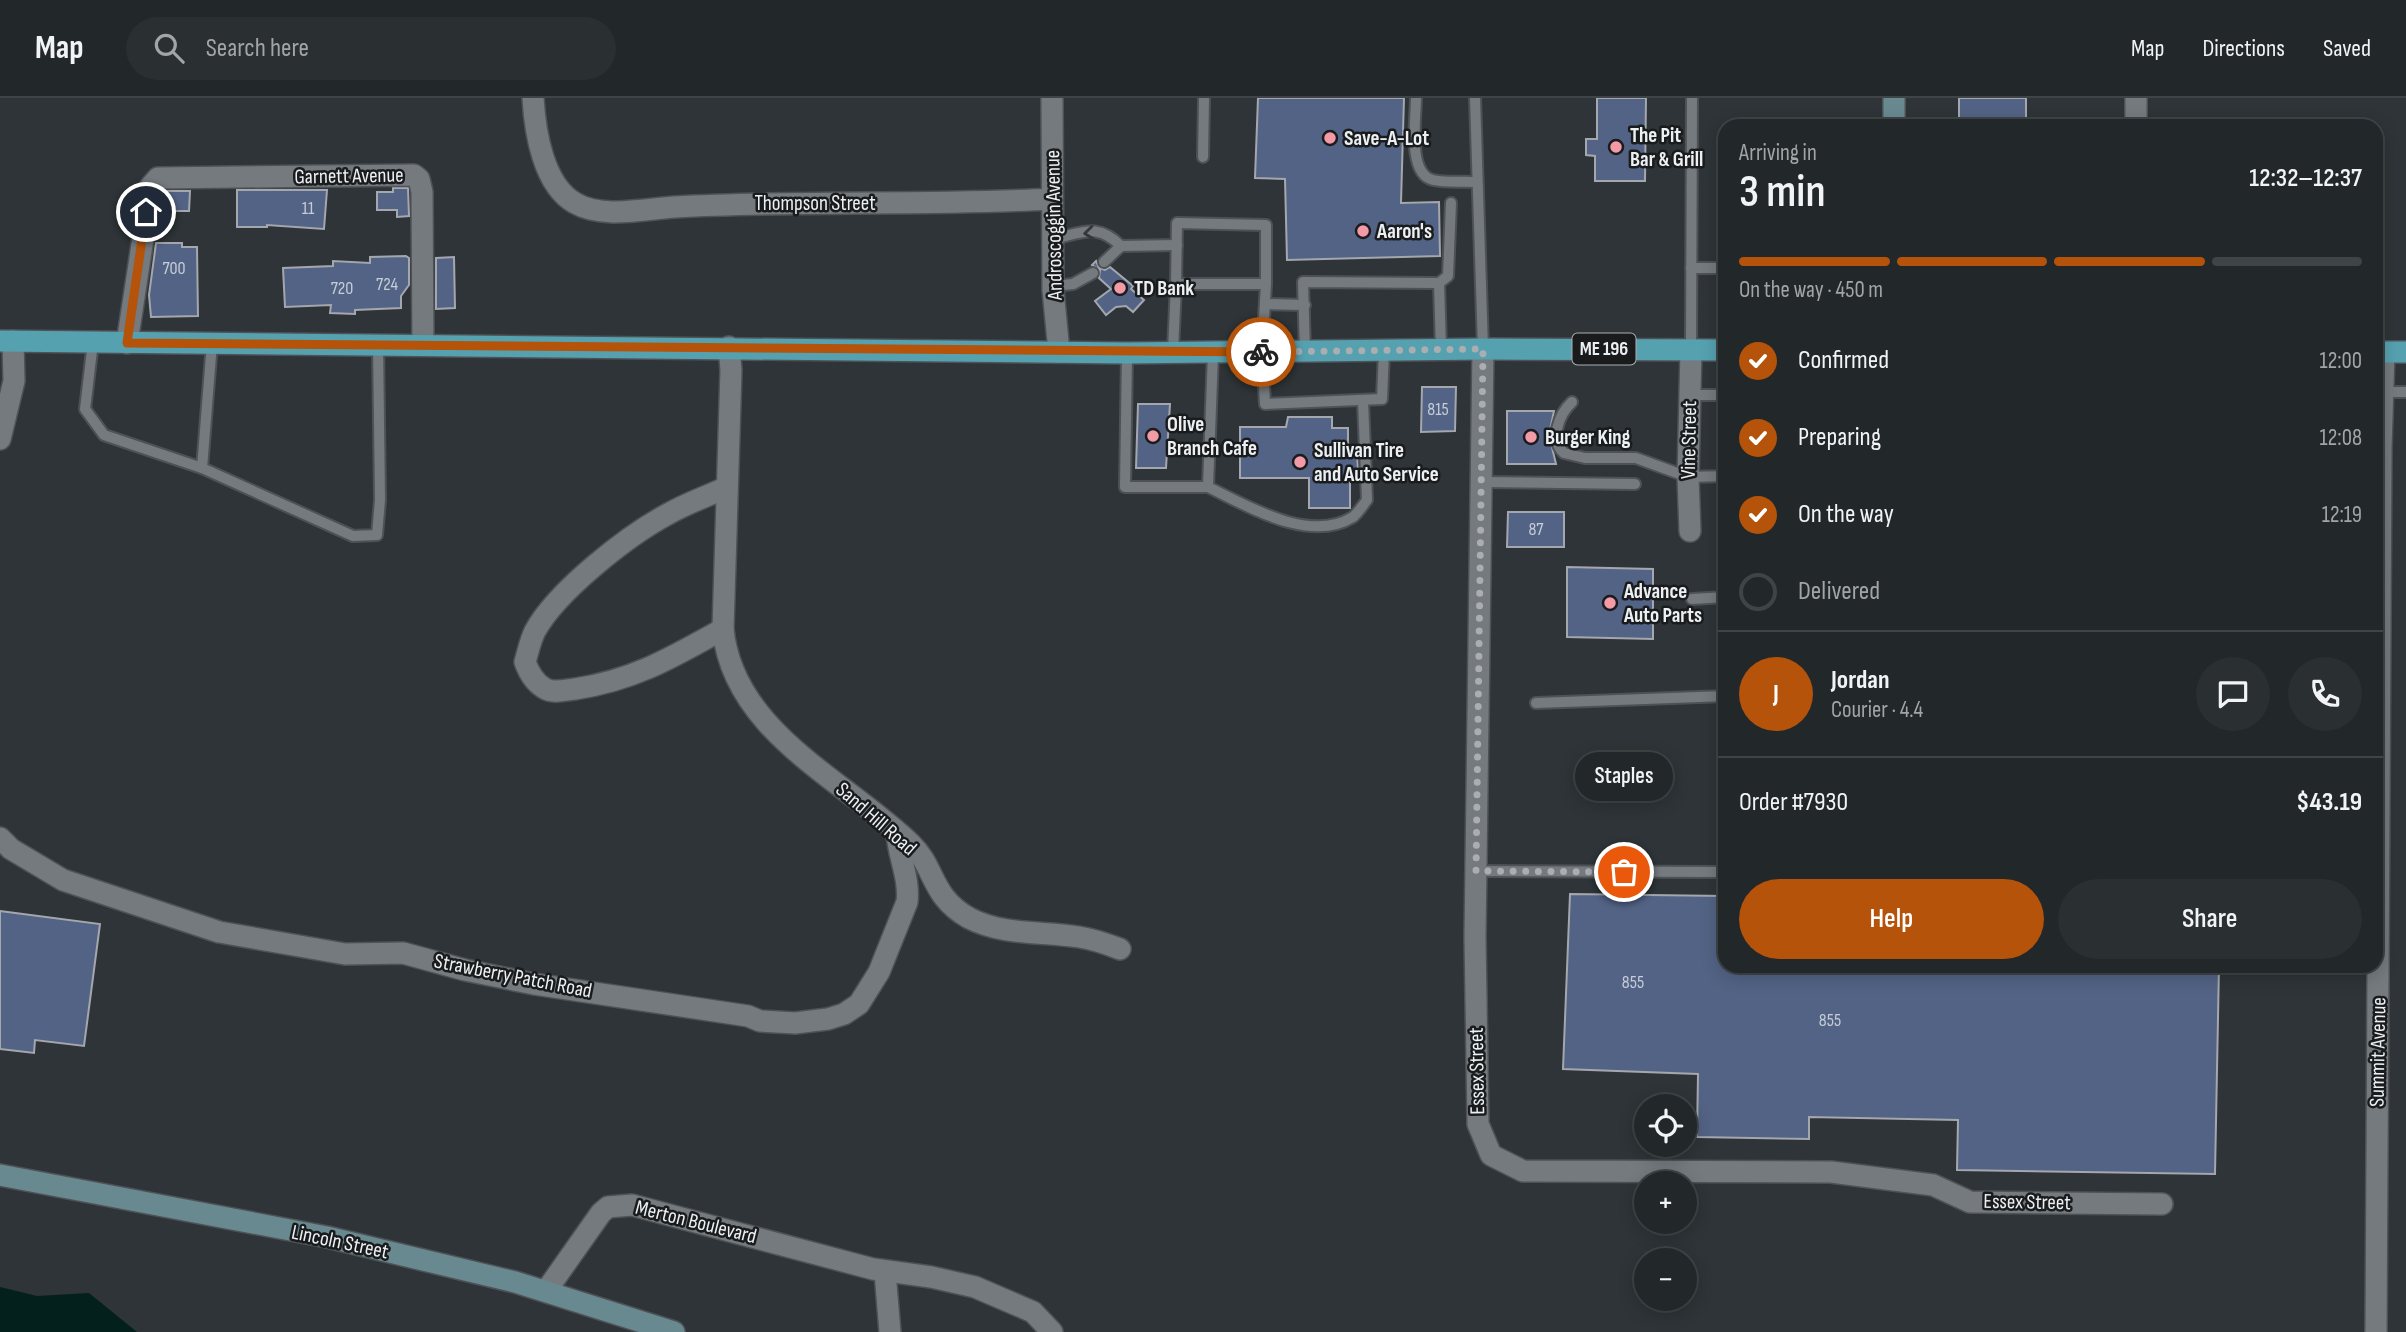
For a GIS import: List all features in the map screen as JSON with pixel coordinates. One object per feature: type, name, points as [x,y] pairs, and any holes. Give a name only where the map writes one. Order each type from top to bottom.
[{"type":"highway","name":"ME 196","points":[[6,341],[1126,353],[1483,349],[1718,350]]},
{"type":"highway","points":[[2383,352],[2406,352]]},
{"type":"main road","points":[[1894,98],[1894,119]]},
{"type":"main road","name":"Lincoln Street","points":[[0,1175],[327,1237],[546,1291],[674,1332]]},
{"type":"street","name":"Thompson Street","points":[[533,98],[538,136],[551,174],[561,190],[578,205],[598,211],[760,202],[1052,200]]},
{"type":"street","name":"Androscoggin Avenue","points":[[1052,98],[1053,286],[1059,352]]},
{"type":"street","points":[[2136,98],[2136,119]]},
{"type":"street","name":"Garnett Avenue","points":[[127,343],[142,237],[151,186],[155,180],[164,176],[414,174],[419,179],[422,192],[423,345]]},
{"type":"street","points":[[0,439],[14,381],[6,341]]},
{"type":"street","name":"Sand Hill Road","points":[[729,347],[731,370],[723,629],[730,660],[741,687],[773,729],[916,850],[945,900],[969,917],[1014,931],[1078,937],[1120,949]]},
{"type":"street","name":"Essex Street","points":[[1483,349],[1476,871],[1478,1124],[1491,1155],[1523,1171],[1831,1172],[1933,1185],[1970,1202],[2162,1204]]},
{"type":"street","name":"Vine Street","points":[[1690,350],[1690,531]]},
{"type":"street","points":[[723,629],[653,668],[595,686],[558,692],[545,690],[531,676],[525,662],[534,633],[551,608],[584,576],[646,527],[670,512],[727,487]]},
{"type":"street","name":"Strawberry Patch Road","points":[[0,838],[11,849],[64,880],[219,932],[345,954],[403,953],[465,970],[534,984],[748,1016],[760,1021],[795,1023],[844,1014],[859,1003],[879,972],[907,902],[908,890],[898,850],[897,833]]},
{"type":"street","name":"Summit Avenue","points":[[2376,1332],[2379,973]]},
{"type":"street","name":"Merton Boulevard","points":[[546,1291],[601,1213],[608,1207],[624,1204],[693,1219],[885,1272],[932,1277],[990,1292],[1033,1312],[1052,1332]]},
{"type":"street","points":[[885,1272],[890,1332]]},
{"type":"lane","points":[[1203,157],[1204,98]]},
{"type":"lane","points":[[1416,98],[1415,161],[1421,171],[1430,179],[1477,182]]},
{"type":"lane","points":[[1475,98],[1483,349]]},
{"type":"lane","points":[[1690,350],[1692,98]]},
{"type":"lane","points":[[1306,352],[1303,282],[1439,283],[1448,276],[1451,203]]},
{"type":"lane","points":[[1172,351],[1177,223],[1266,225],[1262,352],[1265,404],[1382,399],[1384,351]]},
{"type":"lane","points":[[1053,239],[1096,230],[1109,234],[1121,246]]},
{"type":"lane","points":[[1104,262],[1121,246],[1177,245]]},
{"type":"lane","points":[[1691,268],[1718,268]]},
{"type":"lane","points":[[1053,286],[1073,284],[1093,273]]},
{"type":"lane","points":[[1439,283],[1441,350]]},
{"type":"lane","points":[[1176,284],[1266,284]]},
{"type":"lane","points":[[1265,304],[1305,305]]},
{"type":"lane","points":[[93,342],[85,409],[104,435],[202,468],[353,536],[377,535],[380,500],[378,343]]},
{"type":"lane","points":[[202,468],[212,344]]},
{"type":"lane","points":[[1126,353],[1125,487],[1208,487],[1291,525],[1327,525],[1354,516],[1367,500],[1363,401]]},
{"type":"lane","points":[[1208,487],[1213,353]]},
{"type":"lane","points":[[2383,393],[2406,392]]},
{"type":"lane","points":[[1689,395],[1718,396]]},
{"type":"lane","points":[[1572,402],[1564,409],[1559,421],[1557,443],[1560,450],[1573,457],[1636,458],[1688,477],[1718,476]]},
{"type":"lane","points":[[1483,482],[1635,484]]},
{"type":"lane","points":[[1692,599],[1718,597]]},
{"type":"lane","points":[[1535,703],[1718,696]]},
{"type":"lane","points":[[1476,871],[1718,872]]},
{"type":"shaded area","points":[[0,1287],[37,1296],[89,1293],[137,1332],[0,1332]]},
{"type":"building","points":[[1258,98],[1404,98],[1401,203],[1439,202],[1440,256],[1287,260],[1285,179],[1255,178]]},
{"type":"building","name":"The Pit Bar & Grill","points":[[1597,98],[1646,98],[1645,181],[1595,181],[1595,156],[1586,155],[1586,139],[1597,139]]},
{"type":"building","points":[[1959,98],[2026,98],[2026,119],[1959,119]]},
{"type":"building","points":[[393,188],[408,188],[409,216],[397,217],[397,210],[377,210],[377,192],[393,192]]},
{"type":"building","points":[[237,190],[327,190],[324,229],[267,225],[237,227]]},
{"type":"building","points":[[164,191],[190,191],[189,211],[174,211],[174,204],[162,203]]},
{"type":"building","points":[[156,243],[182,243],[182,247],[197,247],[198,316],[151,317],[149,295]]},
{"type":"building","points":[[370,257],[409,258],[409,285],[401,296],[401,308],[355,310],[355,314],[330,313],[331,305],[285,307],[283,268],[333,266],[333,261],[370,263]]},
{"type":"building","points":[[454,257],[455,308],[436,309],[436,258]]},
{"type":"building","name":"TD Bank","points":[[1096,261],[1099,268],[1105,270],[1110,267],[1133,286],[1131,289],[1144,300],[1133,312],[1126,306],[1116,307],[1106,315],[1095,301],[1111,289],[1099,278],[1100,270],[1092,265]]},
{"type":"building","points":[[1422,387],[1456,387],[1455,431],[1421,432]]},
{"type":"building","name":"Olive Branch Cafe","points":[[1138,404],[1170,404],[1166,468],[1136,468]]},
{"type":"building","name":"Burger King","points":[[1507,411],[1554,411],[1549,435],[1556,464],[1507,464]]},
{"type":"building","name":"Sullivan Tire and Auto Service","points":[[1288,417],[1332,417],[1332,428],[1348,428],[1348,451],[1357,451],[1358,473],[1350,473],[1350,508],[1309,508],[1309,478],[1240,478],[1240,427],[1286,427]]},
{"type":"building","points":[[1508,512],[1564,512],[1564,547],[1507,547]]},
{"type":"building","name":"Advance Auto Parts","points":[[1567,567],[1653,569],[1653,639],[1567,637]]},
{"type":"building","points":[[1570,894],[1718,896],[1718,973],[2219,973],[2215,1174],[1957,1170],[1958,1120],[1809,1117],[1809,1139],[1697,1137],[1698,1074],[1563,1069]]},
{"type":"building","points":[[0,911],[100,924],[84,1046],[35,1040],[34,1053],[0,1049]]},
{"type":"way so far","points":[[1261,352],[1483,349],[1476,871],[1624,872]]},
{"type":"place","name":"Save-A-Lot","points":[[1330,138]]},
{"type":"place","name":"The Pit Bar & Grill","points":[[1616,147]]},
{"type":"place","name":"Aaron's","points":[[1363,231]]},
{"type":"place","name":"TD Bank","points":[[1120,288]]},
{"type":"place","name":"Olive Branch Cafe","points":[[1153,436]]},
{"type":"place","name":"Burger King","points":[[1531,437]]},
{"type":"place","name":"Sullivan Tire and Auto Service","points":[[1300,462]]},
{"type":"place","name":"Advance Auto Parts","points":[[1610,603]]},
{"type":"place","name":"Staples","points":[[1624,872]]},
{"type":"route","points":[[146,212],[127,343],[1261,352]]}]
